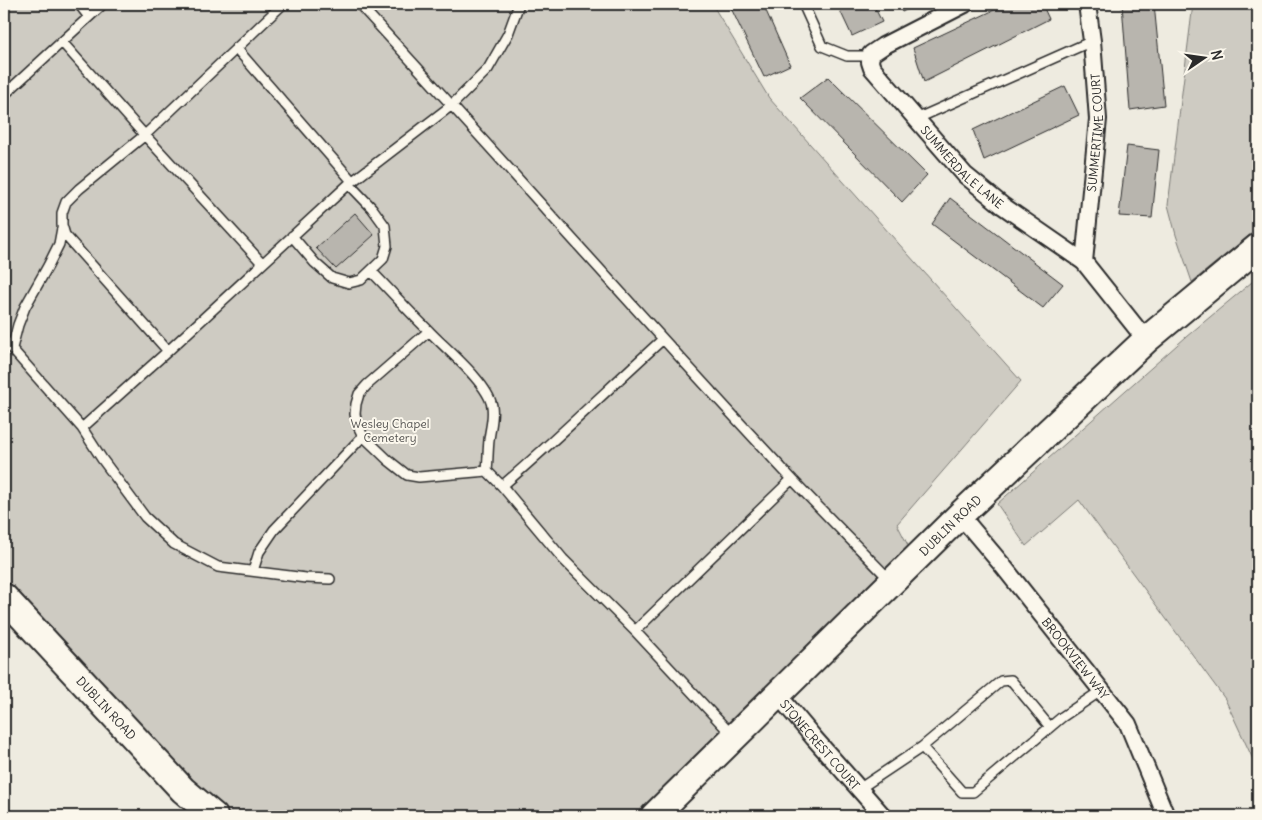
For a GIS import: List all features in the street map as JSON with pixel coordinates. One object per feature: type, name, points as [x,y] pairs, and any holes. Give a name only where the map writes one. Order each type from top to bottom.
[{"type":"main road","name":"DUBLIN ROAD","points":[[654,816],[960,515],[1146,340],[1258,247]]},
{"type":"main road","name":"DUBLIN ROAD","points":[[4,597],[183,790],[214,816]]},
{"type":"street","points":[[870,56],[883,46],[965,4]]},
{"type":"street","name":"SUMMERTIME COURT","points":[[1084,262],[1098,119],[1087,4]]},
{"type":"street","name":"SUMMERDALE LANE","points":[[870,56],[872,68],[965,175],[1003,206],[1084,262],[1146,340]]},
{"type":"street","name":"BROOKVIEW WAY","points":[[960,515],[1003,566],[1128,724],[1166,816]]},
{"type":"street","name":"STONECREST COURT","points":[[778,695],[883,816]]},
{"type":"lane","points":[[79,4],[89,17]]},
{"type":"lane","points":[[4,94],[103,4]]},
{"type":"lane","points":[[12,348],[25,307],[59,244],[62,213],[66,202],[79,189],[145,135],[282,4]]},
{"type":"lane","points":[[359,4],[792,479],[892,582]]},
{"type":"lane","points":[[82,428],[350,182],[452,105],[488,69],[508,34],[519,4]]},
{"type":"lane","points":[[803,4],[822,46],[846,56],[870,56]]},
{"type":"lane","points":[[916,119],[1092,41]]},
{"type":"lane","points":[[62,42],[262,263]]},
{"type":"lane","points":[[236,48],[372,208],[385,226],[386,246],[383,260],[361,280],[349,283],[332,278],[315,263],[292,236]]},
{"type":"lane","points":[[62,225],[65,235],[168,351]]},
{"type":"lane","points":[[372,270],[462,363],[487,394],[492,405],[493,419],[489,439],[487,471],[502,486],[563,559],[635,631],[735,738]]},
{"type":"lane","points":[[429,331],[359,394],[355,414],[357,424],[363,436],[388,460],[408,475],[419,477],[487,471]]},
{"type":"lane","points":[[502,486],[544,450],[663,339]]},
{"type":"lane","points":[[4,340],[82,428],[102,459],[145,517],[174,544],[218,567],[306,578],[330,579]]},
{"type":"lane","points":[[253,571],[259,552],[274,530],[363,436]]},
{"type":"lane","points":[[635,631],[792,479]]},
{"type":"lane","points":[[859,789],[922,747],[1001,681],[1011,680],[1050,727]]},
{"type":"lane","points":[[922,747],[962,792],[973,792],[1062,717],[1102,690]]},
{"type":"green space","name":"Wesley Chapel Cemetery","points":[[4,4],[712,4],[769,98],[1021,381],[897,524],[915,559],[654,816],[214,816],[4,597]]},
{"type":"green space","points":[[1193,4],[1258,4],[1258,228],[1192,282],[1168,205]]},
{"type":"green space","points":[[1258,277],[1258,770],[1225,699],[1079,500],[1026,546],[997,504],[1186,337]]},
{"type":"building","points":[[729,4],[763,4],[790,65],[764,77]]},
{"type":"building","points":[[837,4],[873,4],[882,22],[852,36]]},
{"type":"building","points":[[898,4],[918,4],[902,12]]},
{"type":"building","points":[[1007,4],[1042,4],[1049,19],[924,82],[913,48]]},
{"type":"building","points":[[1122,4],[1154,4],[1164,105],[1130,110]]},
{"type":"building","points":[[828,77],[927,175],[902,202],[800,98]]},
{"type":"building","points":[[1065,86],[1079,115],[984,160],[973,130]]},
{"type":"building","points":[[1127,146],[1159,150],[1152,218],[1119,216]]},
{"type":"building","points":[[950,198],[1063,284],[1043,308],[932,224]]},
{"type":"building","points":[[355,213],[374,235],[336,269],[316,248]]}]
